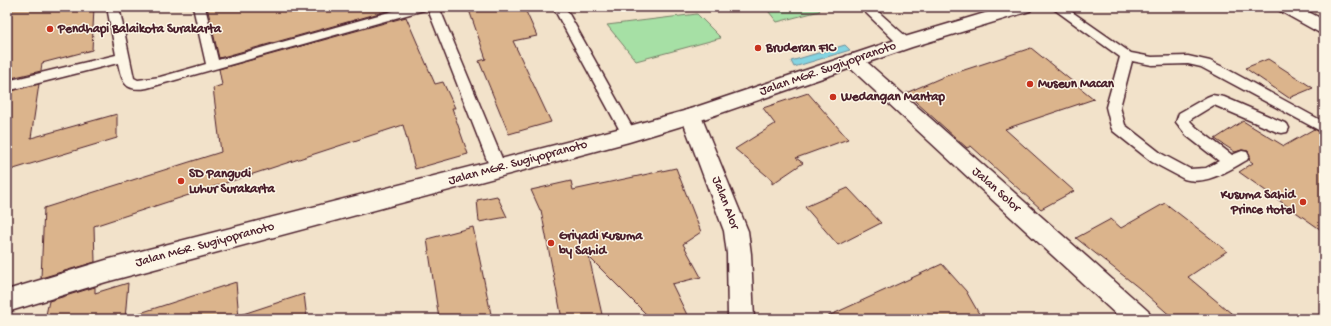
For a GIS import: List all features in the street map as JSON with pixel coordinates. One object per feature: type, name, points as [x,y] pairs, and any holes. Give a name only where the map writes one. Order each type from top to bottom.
[{"type":"street","name":"Jalan MGR. Sugiyopranoto","points":[[7,301],[106,271],[629,134],[691,116],[905,43],[1024,7]]},
{"type":"street","points":[[1286,7],[1324,28]]},
{"type":"street","name":"Jalan Solor","points":[[853,60],[1140,319]]},
{"type":"street","name":"Jalan Alor","points":[[691,116],[736,231],[739,254],[741,319]]},
{"type":"lane","points":[[113,7],[128,79],[132,84],[139,85],[160,81],[420,7]]},
{"type":"lane","points":[[198,7],[213,66]]},
{"type":"lane","points":[[433,7],[498,168]]},
{"type":"lane","points":[[559,7],[629,134]]},
{"type":"lane","points":[[866,7],[905,43]]},
{"type":"lane","points":[[1056,7],[1127,56],[1152,61],[1188,60],[1206,64],[1324,128]]},
{"type":"lane","points":[[1127,56],[1113,107],[1118,127],[1157,158],[1176,169],[1189,175],[1209,173],[1236,159],[1192,132],[1183,122],[1184,116],[1212,100],[1219,100],[1282,128]]},
{"type":"lane","points":[[7,86],[124,57]]},
{"type":"lane","points":[[1271,138],[1299,114]]},
{"type":"green space","points":[[765,7],[817,7],[820,11],[777,22]]},
{"type":"green space","points":[[697,14],[721,38],[636,61],[607,25]]},
{"type":"water","points":[[845,45],[850,50],[794,67],[791,61]]},
{"type":"building","name":"Pendhapi Balaikota Surakarta","points":[[7,7],[94,7],[92,50],[42,63],[41,71],[7,79]]},
{"type":"building","points":[[207,7],[401,7],[219,58]]},
{"type":"building","points":[[468,7],[524,7],[537,36],[513,41],[551,122],[509,134],[479,61],[486,59]]},
{"type":"building","points":[[406,17],[435,84],[443,82],[455,108],[452,108],[468,154],[415,169],[403,125],[94,226],[95,262],[41,278],[44,208],[221,152],[213,88],[222,85],[219,69]]},
{"type":"building","points":[[1031,48],[1094,99],[1005,129],[1074,191],[1041,209],[971,146],[967,148],[906,93],[943,77]]},
{"type":"building","points":[[1268,59],[1313,88],[1289,98],[1245,68]]},
{"type":"building","points":[[39,84],[31,138],[117,114],[117,138],[7,171],[7,92]]},
{"type":"building","points":[[808,93],[848,139],[796,158],[803,163],[772,184],[772,180],[735,149],[775,124],[763,108]]},
{"type":"building","name":"Kusuma Sahid Prince Hotel","points":[[1243,121],[1284,146],[1314,129],[1324,134],[1324,232],[1239,172],[1253,163],[1249,160],[1250,155],[1248,151],[1242,150],[1235,152],[1215,139]]},
{"type":"building","points":[[676,168],[701,232],[683,244],[701,277],[672,284],[689,319],[651,319],[589,257],[603,319],[562,319],[541,210],[531,190],[571,181],[573,190]]},
{"type":"building","points":[[848,188],[881,223],[838,245],[805,207]]},
{"type":"building","points":[[497,196],[507,217],[479,222],[477,200]]},
{"type":"building","points":[[1165,203],[1227,251],[1188,277],[1238,319],[1174,319],[1139,288],[1076,238],[1111,219],[1121,228]]},
{"type":"building","points":[[473,227],[492,319],[439,319],[427,239]]},
{"type":"building","points":[[942,264],[966,291],[982,319],[822,319]]},
{"type":"building","points":[[236,282],[239,319],[137,319],[137,314]]},
{"type":"building","points":[[128,283],[125,319],[45,319],[49,301],[95,287],[95,293]]},
{"type":"building","points":[[304,294],[307,319],[241,319],[240,315]]},
{"type":"place","name":"Pendhapi Balaikota Surakarta","points":[[50,29]]},
{"type":"place","name":"Bruderan FIC","points":[[758,48]]},
{"type":"place","name":"Museun Macan","points":[[1030,84]]},
{"type":"place","name":"Wedangan Mantap","points":[[833,97]]},
{"type":"place","name":"SD Pangudi Luhur Surakarta","points":[[181,181]]},
{"type":"place","name":"Kusuma Sahid Prince Hotel","points":[[1303,202]]},
{"type":"place","name":"Griyadi Kusuma by Sahid","points":[[551,243]]}]
